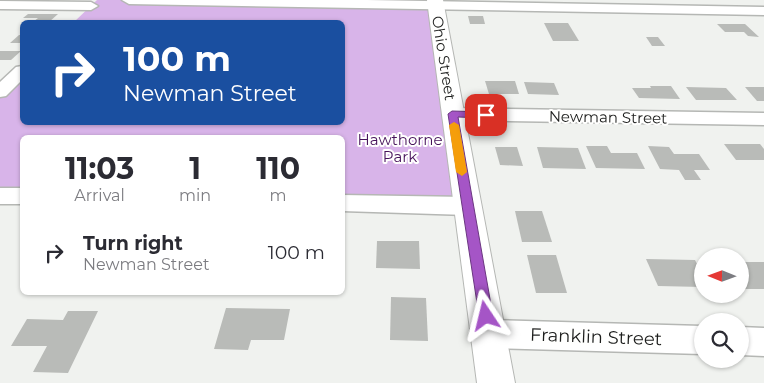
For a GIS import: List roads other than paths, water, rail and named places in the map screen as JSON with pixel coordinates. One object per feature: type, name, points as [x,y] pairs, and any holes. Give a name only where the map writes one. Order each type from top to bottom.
[{"type":"street","points":[[129,0],[435,2],[764,11]]},
{"type":"street","name":"Ohio Street","points":[[435,2],[496,383]]},
{"type":"street","points":[[0,4],[94,3]]},
{"type":"street","points":[[76,20],[94,3]]},
{"type":"street","points":[[0,92],[20,73]]},
{"type":"street","name":"Newman Street","points":[[452,114],[764,119]]},
{"type":"street","points":[[0,196],[20,196]]},
{"type":"street","points":[[345,203],[467,206]]},
{"type":"street","name":"Franklin Street","points":[[489,334],[694,340]]},
{"type":"street","points":[[749,342],[764,342]]},
{"type":"park label","name":"Hawthorne Park","points":[[400,148]]}]
